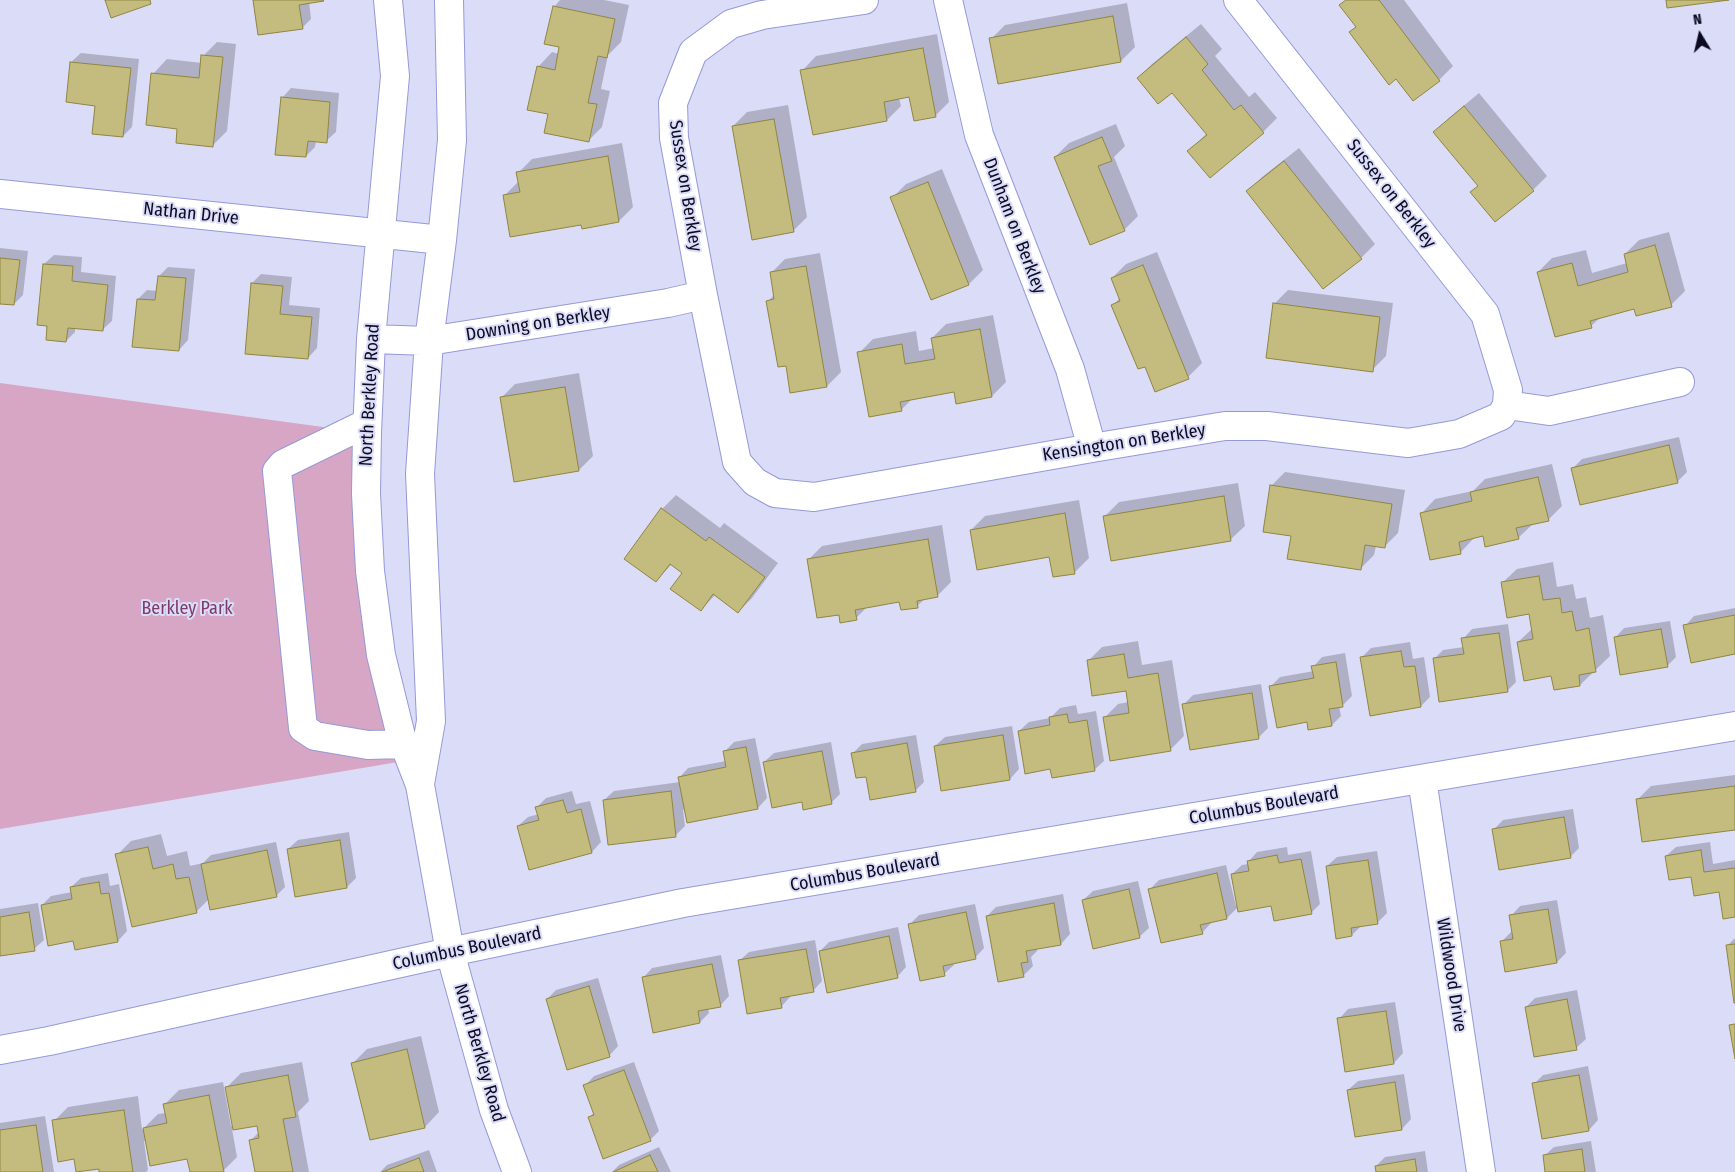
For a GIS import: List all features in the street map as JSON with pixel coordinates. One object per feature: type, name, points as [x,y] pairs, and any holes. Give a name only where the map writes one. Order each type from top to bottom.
[{"type":"street","name":"North Berkley Road","points":[[388,0],[395,76],[371,339],[366,494],[370,571],[381,656],[404,744],[420,785],[450,952],[494,1110],[517,1172]]},
{"type":"street","name":"North Berkley Road","points":[[420,785],[431,721],[420,474],[429,341],[452,140],[449,0]]},
{"type":"street","name":"Sussex on Berkley","points":[[703,295],[674,138],[673,103],[693,52],[732,24],[762,15],[864,0]]},
{"type":"street","name":"Dunham on Berkley","points":[[948,0],[979,135],[1070,369],[1092,448]]},
{"type":"street","name":"Sussex on Berkley","points":[[1238,0],[1485,314],[1508,390],[1507,405]]},
{"type":"street","name":"Nathan Drive","points":[[0,194],[442,240]]},
{"type":"street","name":"Downing on Berkley","points":[[371,339],[429,341],[668,303],[703,295]]},
{"type":"street","name":"Kensington on Berkley","points":[[703,295],[737,462],[755,482],[775,493],[814,497],[1225,426],[1267,426],[1408,443],[1459,434],[1501,416],[1507,405]]},
{"type":"street","points":[[1507,405],[1549,411],[1680,382]]},
{"type":"street","points":[[367,423],[284,464],[277,470],[303,728],[315,736],[368,745],[404,744]]},
{"type":"street","name":"Columbus Boulevard","points":[[0,1050],[49,1041],[450,952],[683,903],[1735,726]]},
{"type":"street","name":"Wildwood Drive","points":[[1422,779],[1481,1172]]},
{"type":"green space","name":"Berkley Park","points":[[0,383],[367,433],[366,494],[410,760],[0,829]]},
{"type":"building","points":[[105,0],[150,0],[151,4],[111,18]]},
{"type":"building","points":[[253,0],[324,1],[299,5],[303,29],[258,35]]},
{"type":"building","points":[[1346,0],[1379,0],[1440,81],[1413,101],[1396,79],[1389,85],[1349,32],[1356,27],[1339,5]]},
{"type":"building","points":[[1666,0],[1729,0],[1667,8]]},
{"type":"building","points":[[553,6],[615,19],[607,58],[598,56],[588,103],[597,104],[589,142],[544,133],[548,114],[527,110],[537,66],[555,70],[559,47],[544,44]]},
{"type":"building","points":[[1113,16],[1121,62],[998,84],[989,38]]},
{"type":"building","points":[[1186,37],[1208,64],[1202,70],[1234,110],[1241,105],[1264,133],[1210,178],[1187,151],[1207,135],[1172,93],[1158,104],[1137,78]]},
{"type":"building","points":[[923,48],[936,117],[914,121],[909,97],[884,102],[887,121],[813,135],[800,70]]},
{"type":"building","points":[[201,55],[223,57],[213,147],[176,143],[177,129],[146,125],[151,73],[199,78]]},
{"type":"building","points":[[70,62],[131,68],[123,137],[92,134],[95,106],[66,102]]},
{"type":"building","points":[[281,97],[330,102],[327,143],[308,141],[306,157],[275,155]]},
{"type":"building","points":[[1464,106],[1534,191],[1495,222],[1470,192],[1478,186],[1433,132]]},
{"type":"building","points":[[774,119],[794,232],[752,240],[732,126]]},
{"type":"building","points":[[1102,137],[1112,161],[1098,166],[1125,231],[1090,245],[1054,157]]},
{"type":"building","points":[[608,156],[619,222],[582,229],[581,225],[510,237],[503,195],[520,192],[516,172]]},
{"type":"building","points":[[1284,161],[1362,259],[1323,289],[1246,191]]},
{"type":"building","points":[[928,182],[969,285],[931,300],[890,197]]},
{"type":"building","points":[[1655,245],[1672,307],[1636,316],[1634,309],[1590,321],[1592,328],[1555,337],[1537,272],[1572,263],[1578,286],[1628,272],[1624,254]]},
{"type":"building","points":[[0,258],[20,260],[14,305],[0,304]]},
{"type":"building","points":[[43,264],[73,266],[72,281],[108,285],[103,331],[68,328],[66,342],[46,340],[47,326],[37,325]]},
{"type":"building","points":[[1143,265],[1189,379],[1155,392],[1145,367],[1138,369],[1111,305],[1120,301],[1111,278]]},
{"type":"building","points":[[806,266],[827,387],[790,393],[786,366],[778,367],[766,301],[774,299],[770,272]]},
{"type":"building","points":[[158,276],[186,278],[179,351],[132,347],[137,299],[155,300]]},
{"type":"building","points":[[251,283],[283,286],[280,314],[312,317],[308,359],[245,354]]},
{"type":"building","points":[[1273,303],[1380,317],[1373,372],[1266,358]]},
{"type":"building","points":[[980,329],[992,397],[956,404],[954,392],[900,402],[902,411],[869,417],[857,352],[902,344],[905,364],[935,359],[931,338]]},
{"type":"building","points":[[565,387],[579,471],[514,482],[500,397]]},
{"type":"building","points":[[1669,445],[1678,483],[1580,505],[1571,468]]},
{"type":"building","points":[[1538,477],[1549,521],[1516,528],[1519,539],[1485,547],[1483,536],[1459,542],[1461,554],[1430,560],[1420,513],[1472,501],[1470,492]]},
{"type":"building","points":[[1270,485],[1392,504],[1385,548],[1365,545],[1361,570],[1287,559],[1291,536],[1263,532]]},
{"type":"building","points":[[1224,496],[1231,541],[1111,561],[1103,516]]},
{"type":"building","points":[[661,508],[706,541],[709,537],[765,577],[738,613],[713,594],[701,611],[670,589],[682,573],[670,564],[656,582],[624,559]]},
{"type":"building","points":[[1065,513],[1075,574],[1053,577],[1049,557],[977,570],[970,530]]},
{"type":"building","points":[[928,539],[938,597],[917,601],[918,608],[901,610],[899,602],[855,610],[857,620],[840,623],[839,615],[817,618],[807,559]]},
{"type":"building","points":[[1539,576],[1543,600],[1560,598],[1562,613],[1572,611],[1576,631],[1589,628],[1596,672],[1579,675],[1580,686],[1554,690],[1551,676],[1524,681],[1517,642],[1533,639],[1529,614],[1507,618],[1501,582]]},
{"type":"building","points":[[1735,615],[1735,654],[1691,663],[1683,625]]},
{"type":"building","points":[[1661,629],[1668,667],[1620,675],[1614,637]]},
{"type":"building","points":[[1499,633],[1508,692],[1439,702],[1433,658],[1464,654],[1461,638]]},
{"type":"building","points":[[1401,651],[1404,667],[1415,666],[1421,707],[1370,716],[1360,657]]},
{"type":"building","points":[[1124,654],[1128,678],[1158,673],[1171,751],[1110,761],[1103,717],[1129,713],[1126,691],[1092,696],[1087,660]]},
{"type":"building","points":[[1336,662],[1343,707],[1329,709],[1332,726],[1308,730],[1307,722],[1277,728],[1269,686],[1314,678],[1311,666]]},
{"type":"building","points":[[1252,693],[1259,739],[1190,750],[1182,704]]},
{"type":"building","points":[[1067,714],[1069,723],[1087,720],[1095,771],[1052,778],[1050,769],[1025,774],[1018,731],[1050,725],[1049,717]]},
{"type":"building","points":[[1003,735],[1010,780],[941,791],[934,746]]},
{"type":"building","points":[[907,743],[916,792],[870,800],[866,777],[856,778],[851,753]]},
{"type":"building","points":[[746,747],[758,809],[687,823],[678,777],[726,767],[723,751]]},
{"type":"building","points":[[822,751],[832,804],[803,810],[802,802],[772,808],[763,762]]},
{"type":"building","points":[[1735,786],[1735,830],[1642,842],[1636,799]]},
{"type":"building","points":[[671,791],[676,837],[608,845],[603,800]]},
{"type":"building","points":[[563,800],[567,813],[581,809],[592,853],[529,870],[517,826],[539,820],[535,807]]},
{"type":"building","points":[[1564,817],[1571,858],[1499,870],[1492,829]]},
{"type":"building","points":[[340,840],[347,888],[295,897],[287,849]]},
{"type":"building","points":[[148,847],[153,869],[173,864],[176,879],[189,877],[197,913],[132,927],[115,854]]},
{"type":"building","points":[[267,850],[277,897],[210,910],[201,864]]},
{"type":"building","points":[[1701,850],[1704,872],[1735,868],[1735,917],[1723,919],[1719,892],[1694,896],[1691,877],[1669,880],[1665,856]]},
{"type":"building","points":[[1277,855],[1279,863],[1301,859],[1312,914],[1274,921],[1271,906],[1238,912],[1231,874],[1249,871],[1247,861]]},
{"type":"building","points":[[1368,860],[1378,924],[1351,928],[1352,936],[1336,939],[1326,866]]},
{"type":"building","points":[[1217,873],[1227,919],[1200,925],[1203,934],[1161,943],[1148,889]]},
{"type":"building","points":[[99,882],[101,894],[109,893],[118,942],[75,950],[73,941],[48,946],[41,905],[72,899],[70,887]]},
{"type":"building","points":[[1129,889],[1140,938],[1093,949],[1082,900]]},
{"type":"building","points":[[1054,903],[1061,945],[1026,951],[1028,962],[1021,963],[1024,977],[998,982],[986,916]]},
{"type":"building","points":[[1548,909],[1557,963],[1505,972],[1500,941],[1513,939],[1509,915]]},
{"type":"building","points":[[29,912],[35,951],[0,956],[0,917]]},
{"type":"building","points":[[966,912],[976,959],[943,966],[945,976],[920,981],[908,924]]},
{"type":"building","points":[[889,936],[898,978],[827,993],[819,951]]},
{"type":"building","points":[[1735,944],[1735,1003],[1734,1003],[1726,945]]},
{"type":"building","points":[[806,949],[814,992],[780,998],[782,1008],[747,1014],[738,960]]},
{"type":"building","points":[[712,964],[721,1007],[698,1011],[700,1023],[653,1033],[642,977]]},
{"type":"building","points":[[589,986],[610,1057],[567,1070],[546,999]]},
{"type":"building","points":[[1567,999],[1577,1050],[1534,1057],[1525,1007]]},
{"type":"building","points":[[1386,1011],[1394,1064],[1345,1072],[1337,1018]]},
{"type":"building","points":[[1735,1024],[1735,1059],[1729,1025]]},
{"type":"building","points":[[407,1049],[425,1128],[370,1140],[351,1063]]},
{"type":"building","points":[[624,1070],[651,1141],[603,1159],[588,1117],[594,1115],[583,1085]]},
{"type":"building","points":[[288,1075],[296,1117],[283,1119],[293,1172],[255,1172],[249,1140],[259,1138],[257,1126],[233,1130],[225,1087]]},
{"type":"building","points":[[1579,1075],[1589,1131],[1542,1139],[1532,1083]]},
{"type":"building","points":[[1395,1082],[1402,1130],[1355,1137],[1347,1090]]},
{"type":"building","points":[[209,1095],[224,1172],[190,1172],[187,1159],[150,1166],[143,1128],[167,1123],[163,1104]]},
{"type":"building","points":[[124,1110],[133,1172],[99,1172],[99,1169],[76,1172],[74,1159],[58,1162],[52,1120]]},
{"type":"building","points":[[36,1125],[43,1172],[0,1172],[0,1130]]},
{"type":"building","points":[[1582,1149],[1585,1172],[1545,1172],[1543,1155]]},
{"type":"building","points":[[650,1155],[658,1172],[613,1172]]},
{"type":"building","points":[[419,1158],[424,1172],[382,1172]]},
{"type":"building","points":[[1415,1159],[1417,1172],[1376,1172],[1375,1166]]}]
